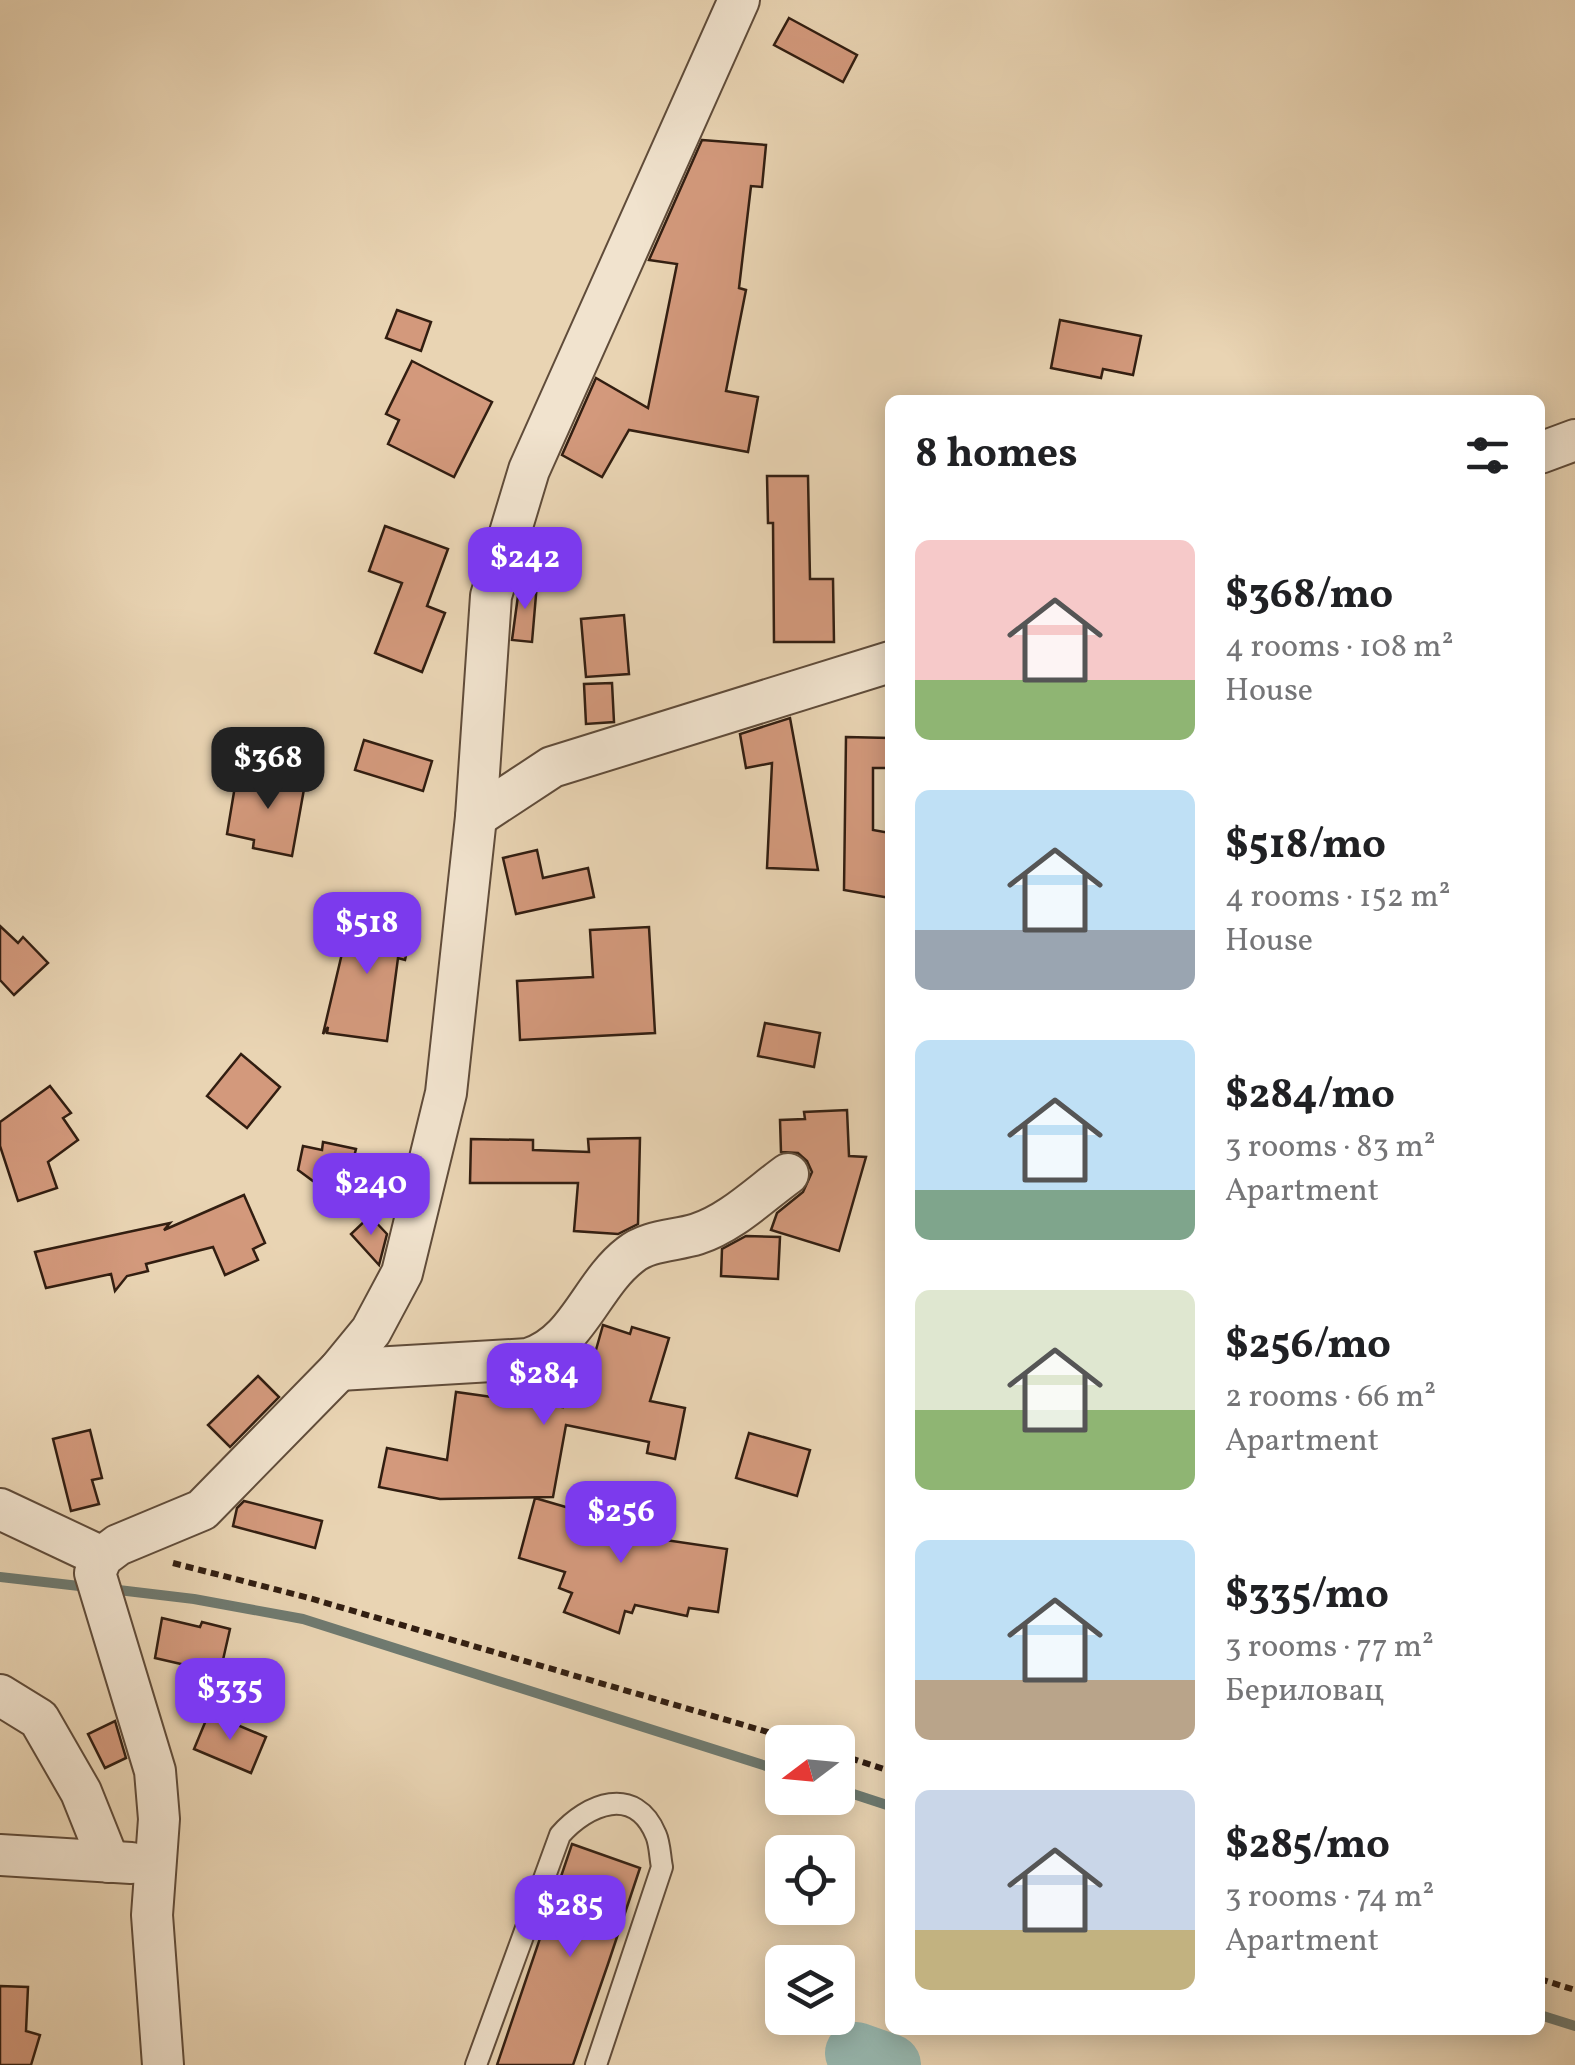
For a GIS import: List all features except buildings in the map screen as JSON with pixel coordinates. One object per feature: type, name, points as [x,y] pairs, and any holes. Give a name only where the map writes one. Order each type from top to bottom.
[{"type":"street","points":[[104,1571],[202,1510],[371,1331],[402,1273],[446,1094],[476,817],[491,596],[529,470],[739,0]]},
{"type":"street","points":[[1545,451],[1575,440]]},
{"type":"street","points":[[476,817],[552,767],[885,664]]},
{"type":"street","points":[[338,1370],[528,1359],[544,1354],[563,1339],[616,1266],[635,1250],[697,1234],[722,1223],[788,1174]]},
{"type":"street","points":[[0,1509],[104,1571],[155,1771],[159,1819],[152,1916],[163,2065]]},
{"type":"street","points":[[0,1695],[39,1719],[82,1792],[109,1862]]},
{"type":"street","points":[[0,1855],[156,1864]]},
{"type":"lane","points":[[476,2065],[560,1835],[576,1818],[597,1805],[620,1803],[642,1816],[656,1835],[662,1867],[596,2065]]},
{"type":"path","points":[[104,1571],[765,1733]]},
{"type":"path","points":[[855,1760],[885,1769]]},
{"type":"path","points":[[1545,1981],[1575,1990]]},
{"type":"waterway","points":[[0,1577],[88,1587]]},
{"type":"waterway","points":[[110,1589],[194,1599],[303,1619],[765,1766]]},
{"type":"waterway","points":[[855,1795],[885,1804]]},
{"type":"waterway","points":[[1545,2017],[1575,2026]]},
{"type":"waterway","points":[[856,2053],[890,2065]]}]
